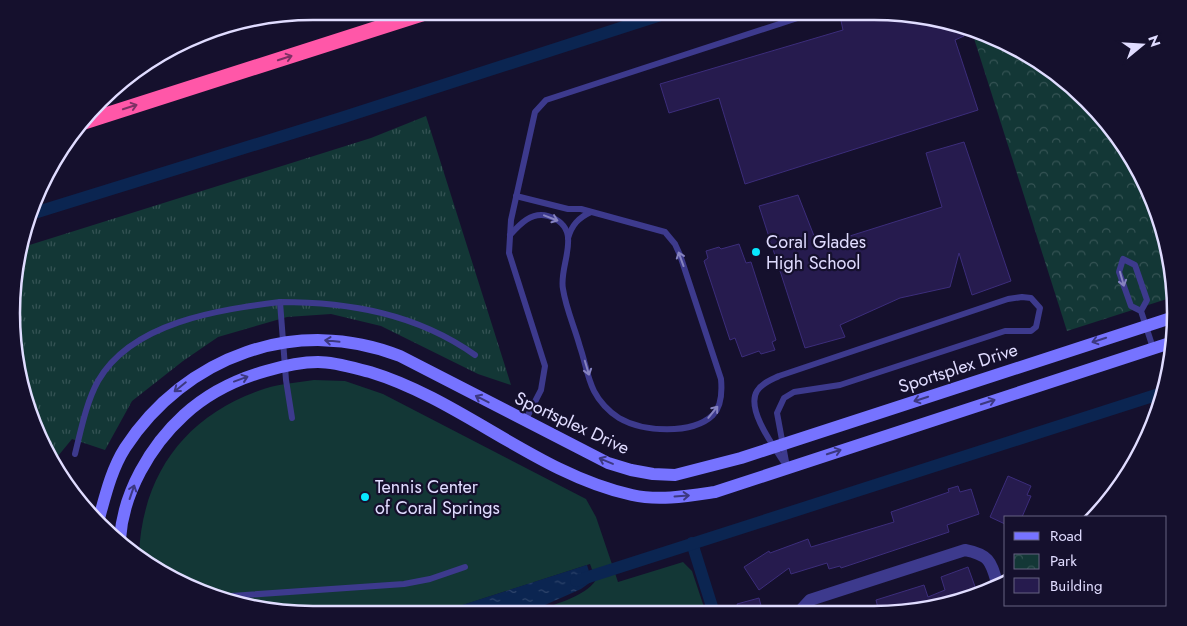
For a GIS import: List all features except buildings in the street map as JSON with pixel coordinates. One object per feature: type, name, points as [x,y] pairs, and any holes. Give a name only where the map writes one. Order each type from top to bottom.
[{"type":"highway","points":[[94,119],[403,20]]},
{"type":"street","name":"Sportsplex Drive","points":[[100,514],[107,486],[124,448],[150,414],[181,386],[212,366],[248,351],[284,342],[316,340],[377,347],[400,356],[608,462],[653,474],[675,475],[702,469],[779,445],[1167,319]]},
{"type":"street","points":[[121,534],[132,490],[146,460],[168,430],[196,404],[224,385],[286,365],[319,362],[353,368],[400,382],[562,468],[597,484],[634,495],[658,498],[706,493],[1165,344]]},
{"type":"street","points":[[803,606],[810,600],[965,550],[980,553],[990,561],[996,580]]},
{"type":"lane","points":[[525,421],[541,390],[545,366],[509,253],[516,196],[535,112],[546,100],[791,20]]},
{"type":"lane","points":[[510,235],[520,224],[534,215],[547,215],[558,220],[566,230],[570,244],[562,288],[594,391],[604,406],[619,418],[640,426],[688,427],[703,422],[714,414],[722,390],[721,379],[675,244],[665,232],[651,226],[516,196]]},
{"type":"lane","points":[[568,238],[572,227],[580,216],[592,212]]},
{"type":"lane","points":[[1140,311],[1147,300],[1135,265],[1123,259],[1118,272],[1131,306],[1140,311],[1154,348]]},
{"type":"lane","points":[[787,467],[779,445],[763,430],[754,401],[756,392],[762,384],[779,376],[1008,298],[1031,298],[1040,308],[1036,327],[1032,331],[1005,331],[840,385],[794,392],[784,398],[777,413],[779,445],[787,467]]},
{"type":"lane","points":[[280,302],[292,418]]},
{"type":"lane","points":[[75,454],[97,383],[125,348],[168,327],[226,311],[280,302],[317,302],[378,311],[438,332],[475,355]]},
{"type":"lane","points":[[236,596],[404,584],[430,579],[465,567]]},
{"type":"green space","points":[[974,38],[1004,50],[1037,69],[1067,93],[1094,120],[1118,150],[1137,183],[1157,237],[1166,299],[1067,331]]},
{"type":"green space","points":[[426,116],[511,385],[478,374],[381,326],[331,314],[287,317],[218,337],[183,361],[132,401],[105,450],[72,439],[58,457],[42,425],[30,389],[23,351],[20,313],[23,275],[28,245],[371,138]]},
{"type":"green space","name":"Tennis Center of Coral Springs","points":[[314,380],[345,381],[383,394],[586,499],[596,517],[618,582],[683,562],[692,571],[704,606],[551,606],[576,596],[591,586],[596,580],[590,564],[460,606],[294,605],[237,596],[201,584],[150,557],[140,549],[142,527],[148,500],[158,476],[172,454],[188,434],[208,417],[231,403],[258,391],[278,385]]},
{"type":"water","points":[[587,565],[592,581],[581,589],[543,606],[459,606]]},
{"type":"waterway","points":[[38,212],[341,118],[645,20]]},
{"type":"waterway","points":[[576,581],[1155,395]]},
{"type":"waterway","points":[[692,543],[712,606]]},
{"type":"place","name":"Coral Glades High School","points":[[756,252]]},
{"type":"place","name":"Tennis Center of Coral Springs","points":[[365,497]]}]
